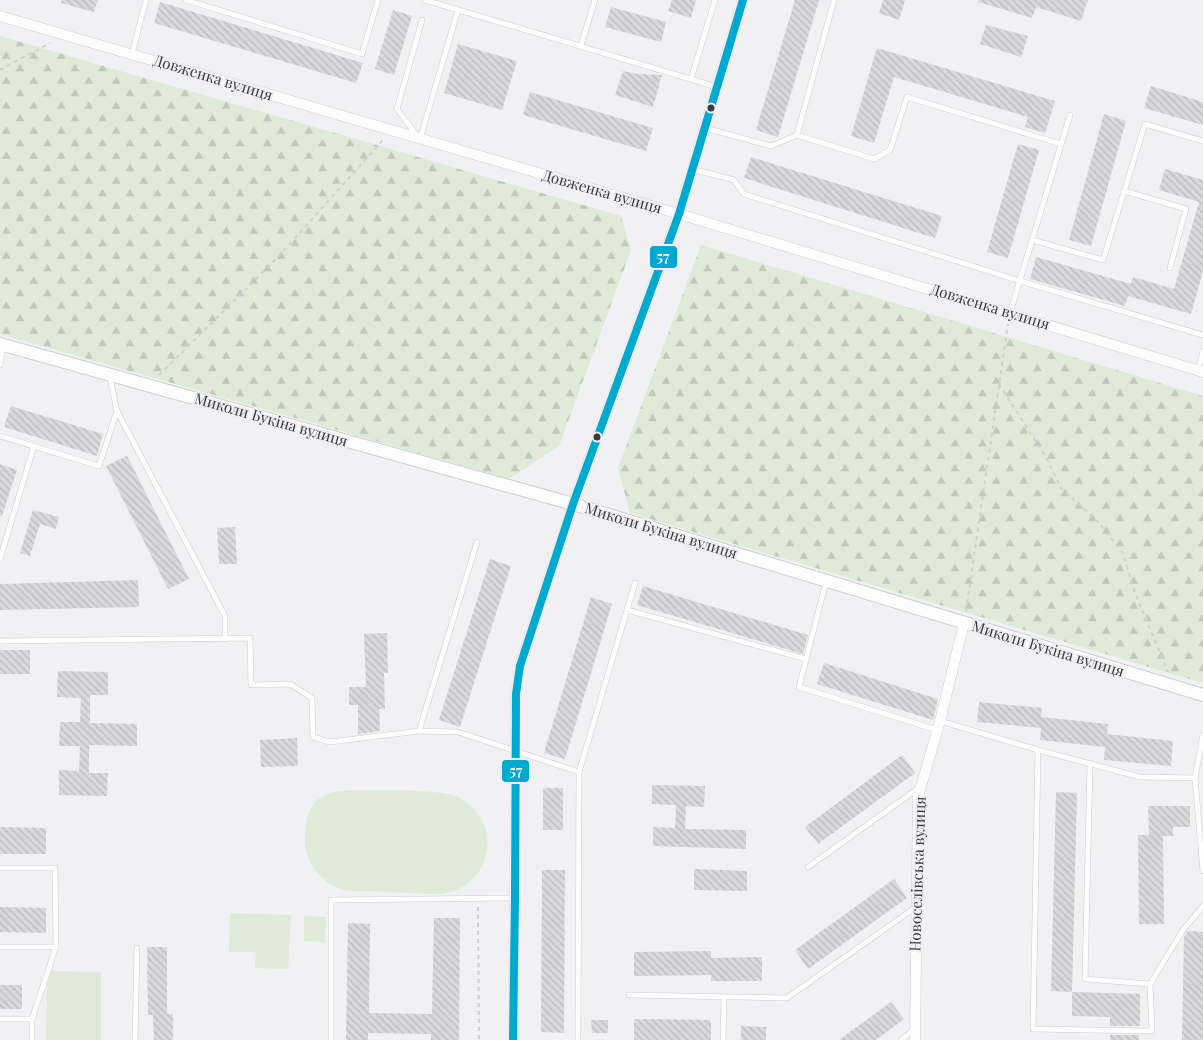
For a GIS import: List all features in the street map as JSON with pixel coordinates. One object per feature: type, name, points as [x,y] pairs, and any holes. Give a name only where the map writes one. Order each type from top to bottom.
[{"type":"street","points":[[513,1040],[516,694],[520,666],[573,504],[679,214],[743,0]]},
{"type":"street","name":"Довженка вулиця","points":[[0,16],[679,214],[1200,371]]},
{"type":"street","name":"Миколи Букіна вулиця","points":[[2,345],[573,504],[1203,695]]},
{"type":"street","name":"Новоселівська вулиця","points":[[915,1035],[918,797],[939,725],[964,623]]},
{"type":"lane","points":[[132,54],[146,0]]},
{"type":"lane","points":[[186,0],[362,54],[378,0]]},
{"type":"lane","points":[[425,0],[439,2],[458,10],[718,87]]},
{"type":"lane","points":[[581,45],[594,0]]},
{"type":"lane","points":[[691,79],[715,0]]},
{"type":"lane","points":[[797,135],[834,0]]},
{"type":"lane","points":[[420,139],[458,10]]},
{"type":"lane","points":[[420,139],[397,109],[422,20]]},
{"type":"lane","points":[[705,128],[771,146],[797,135],[874,158],[890,150],[907,96],[1061,144]]},
{"type":"lane","points":[[1010,313],[1070,116]]},
{"type":"lane","points":[[1032,240],[1103,260],[1145,124],[1203,141]]},
{"type":"lane","points":[[692,169],[734,180],[744,194],[1203,335]]},
{"type":"lane","points":[[1124,191],[1186,209],[1170,268]]},
{"type":"lane","points":[[0,365],[2,345]]},
{"type":"lane","points":[[1200,371],[1203,351]]},
{"type":"lane","points":[[109,375],[117,411],[225,616],[226,639]]},
{"type":"lane","points":[[0,436],[99,466],[117,411]]},
{"type":"lane","points":[[0,559],[34,446]]},
{"type":"lane","points":[[419,731],[477,542]]},
{"type":"lane","points":[[826,582],[799,687],[1140,776],[1195,778]]},
{"type":"lane","points":[[578,1040],[579,772],[635,583]]},
{"type":"lane","points":[[627,610],[806,659]]},
{"type":"lane","points":[[0,641],[250,638],[251,685],[290,684],[312,698],[314,736],[330,742],[419,731],[458,732],[579,772]]},
{"type":"lane","points":[[1203,735],[1195,778],[1203,871]]},
{"type":"lane","points":[[1038,750],[1033,1029],[1152,1031],[1150,984],[1183,930],[1203,906]]},
{"type":"lane","points":[[1090,763],[1085,979],[1150,984]]},
{"type":"lane","points":[[808,866],[921,787]]},
{"type":"lane","points":[[0,868],[55,868],[56,947],[32,1019],[32,1040]]},
{"type":"lane","points":[[330,1040],[331,900],[515,898]]},
{"type":"lane","points":[[629,995],[787,998],[916,907]]},
{"type":"lane","points":[[0,947],[56,947]]},
{"type":"lane","points":[[135,1040],[136,948]]},
{"type":"lane","points":[[723,1040],[724,997]]},
{"type":"lane","points":[[0,1019],[32,1019]]},
{"type":"lane","points":[[901,1040],[915,1035]]},
{"type":"path","points":[[0,70],[52,42]]},
{"type":"path","points":[[149,386],[277,258],[391,131]]},
{"type":"path","points":[[964,623],[1010,313]]},
{"type":"path","points":[[999,384],[1047,459],[1061,488],[1099,523],[1123,553],[1135,592],[1174,686]]},
{"type":"path","points":[[478,898],[479,1040]]},
{"type":"green space","points":[[0,36],[621,216],[631,250],[559,446],[509,479],[0,334]]},
{"type":"green space","points":[[701,245],[1203,396],[1203,683],[630,513],[618,468]]},
{"type":"green space","points":[[336,791],[419,791],[436,792],[460,798],[475,810],[484,825],[487,841],[485,858],[478,872],[467,884],[451,892],[432,894],[351,891],[333,885],[325,880],[313,867],[306,851],[305,833],[308,816],[313,804],[320,798]]},
{"type":"green space","points":[[230,913],[291,915],[288,969],[255,968],[256,952],[229,952]]},
{"type":"green space","points":[[304,916],[326,917],[325,942],[304,941]]},
{"type":"green space","points":[[47,971],[101,972],[101,1040],[46,1040]]},
{"type":"building","points":[[62,0],[98,0],[94,12],[61,3]]},
{"type":"building","points":[[672,0],[696,0],[691,18],[668,11]]},
{"type":"building","points":[[795,0],[819,0],[778,137],[756,130]]},
{"type":"building","points":[[883,0],[905,0],[899,20],[879,13]]},
{"type":"building","points":[[979,0],[1088,0],[1081,21],[1036,7],[1032,18],[978,2]]},
{"type":"building","points":[[160,2],[363,63],[356,83],[154,23]]},
{"type":"building","points":[[611,7],[666,22],[661,42],[605,27]]},
{"type":"building","points":[[393,10],[412,16],[394,75],[375,69]]},
{"type":"building","points":[[986,25],[1028,36],[1021,57],[980,44]]},
{"type":"building","points":[[458,44],[517,61],[502,110],[444,93]]},
{"type":"building","points":[[877,48],[1055,101],[1045,133],[1025,127],[1028,117],[894,77],[874,143],[851,136]]},
{"type":"building","points":[[623,71],[662,75],[653,107],[615,95]]},
{"type":"building","points":[[1151,86],[1203,102],[1203,125],[1144,108]]},
{"type":"building","points":[[530,92],[653,128],[646,151],[523,115]]},
{"type":"building","points":[[1104,114],[1126,121],[1091,246],[1069,240]]},
{"type":"building","points":[[1018,144],[1039,150],[1008,258],[987,252]]},
{"type":"building","points":[[751,157],[942,216],[935,238],[744,178]]},
{"type":"building","points":[[1165,169],[1203,180],[1203,271],[1191,314],[1128,296],[1125,306],[1030,279],[1036,257],[1131,284],[1133,277],[1174,289],[1199,202],[1159,190]]},
{"type":"building","points":[[11,406],[103,434],[97,456],[4,427]]},
{"type":"building","points":[[127,456],[189,579],[168,589],[106,466]]},
{"type":"building","points":[[0,464],[17,470],[2,516],[0,516]]},
{"type":"building","points":[[33,510],[59,517],[56,529],[40,524],[30,556],[20,553]]},
{"type":"building","points":[[235,527],[237,564],[219,564],[217,528]]},
{"type":"building","points":[[490,559],[511,566],[460,727],[439,720]]},
{"type":"building","points":[[138,580],[139,607],[0,610],[0,584]]},
{"type":"building","points":[[643,586],[808,635],[803,654],[637,605]]},
{"type":"building","points":[[591,597],[612,604],[565,759],[544,753]]},
{"type":"building","points":[[387,633],[388,673],[384,673],[385,709],[379,709],[380,731],[358,734],[358,705],[349,705],[349,687],[366,687],[364,634]]},
{"type":"building","points":[[0,650],[30,650],[30,674],[0,674]]},
{"type":"building","points":[[824,663],[938,699],[933,720],[817,684]]},
{"type":"building","points":[[58,671],[108,672],[108,695],[90,695],[90,723],[137,724],[137,746],[89,745],[89,773],[108,773],[107,796],[59,795],[59,770],[79,771],[80,746],[59,746],[60,722],[80,722],[81,698],[57,697]]},
{"type":"building","points":[[979,702],[1042,708],[1041,717],[1108,724],[1107,734],[1173,741],[1171,766],[1104,760],[1105,747],[1040,740],[1041,728],[977,722]]},
{"type":"building","points":[[297,738],[298,766],[261,767],[260,740]]},
{"type":"building","points":[[902,755],[915,773],[818,844],[805,827]]},
{"type":"building","points":[[652,785],[705,786],[704,807],[686,806],[685,829],[746,830],[746,849],[653,846],[653,827],[675,828],[676,805],[652,804]]},
{"type":"building","points":[[543,788],[563,788],[563,830],[543,830]]},
{"type":"building","points":[[1056,792],[1077,793],[1072,992],[1051,991]]},
{"type":"building","points":[[1148,806],[1190,806],[1190,827],[1173,827],[1173,836],[1163,836],[1164,924],[1139,924],[1138,835],[1149,835]]},
{"type":"building","points":[[0,827],[46,828],[46,854],[0,854]]},
{"type":"building","points":[[694,869],[747,871],[747,891],[694,890]]},
{"type":"building","points":[[542,870],[565,870],[564,1033],[541,1032]]},
{"type":"building","points":[[894,879],[907,898],[808,969],[795,950]]},
{"type":"building","points":[[0,907],[46,908],[46,933],[0,932]]},
{"type":"building","points":[[434,918],[460,918],[459,1040],[431,1040],[431,1034],[368,1033],[368,1040],[346,1040],[348,923],[370,924],[369,1013],[432,1014]]},
{"type":"building","points":[[1188,931],[1203,932],[1203,1040],[1182,1040],[1184,937]]},
{"type":"building","points":[[147,947],[167,947],[167,1014],[173,1014],[173,1040],[154,1040],[153,1015],[148,1015]]},
{"type":"building","points":[[711,951],[711,958],[762,957],[762,981],[711,981],[711,975],[634,976],[634,952]]},
{"type":"building","points":[[0,985],[22,985],[22,1009],[0,1009]]},
{"type":"building","points":[[1072,992],[1140,994],[1140,1026],[1110,1026],[1110,1017],[1072,1016]]},
{"type":"building","points":[[891,1002],[904,1019],[876,1040],[839,1040]]},
{"type":"building","points":[[634,1019],[711,1020],[711,1040],[634,1040]]},
{"type":"building","points":[[591,1020],[608,1020],[608,1033],[592,1033]]},
{"type":"building","points":[[741,1026],[766,1027],[766,1040],[741,1040]]},
{"type":"building","points":[[1110,1035],[1139,1035],[1139,1040],[1110,1040]]},
{"type":"transit line","name":"57","points":[[513,1040],[516,694],[520,666],[573,504],[679,214],[743,0]]}]
